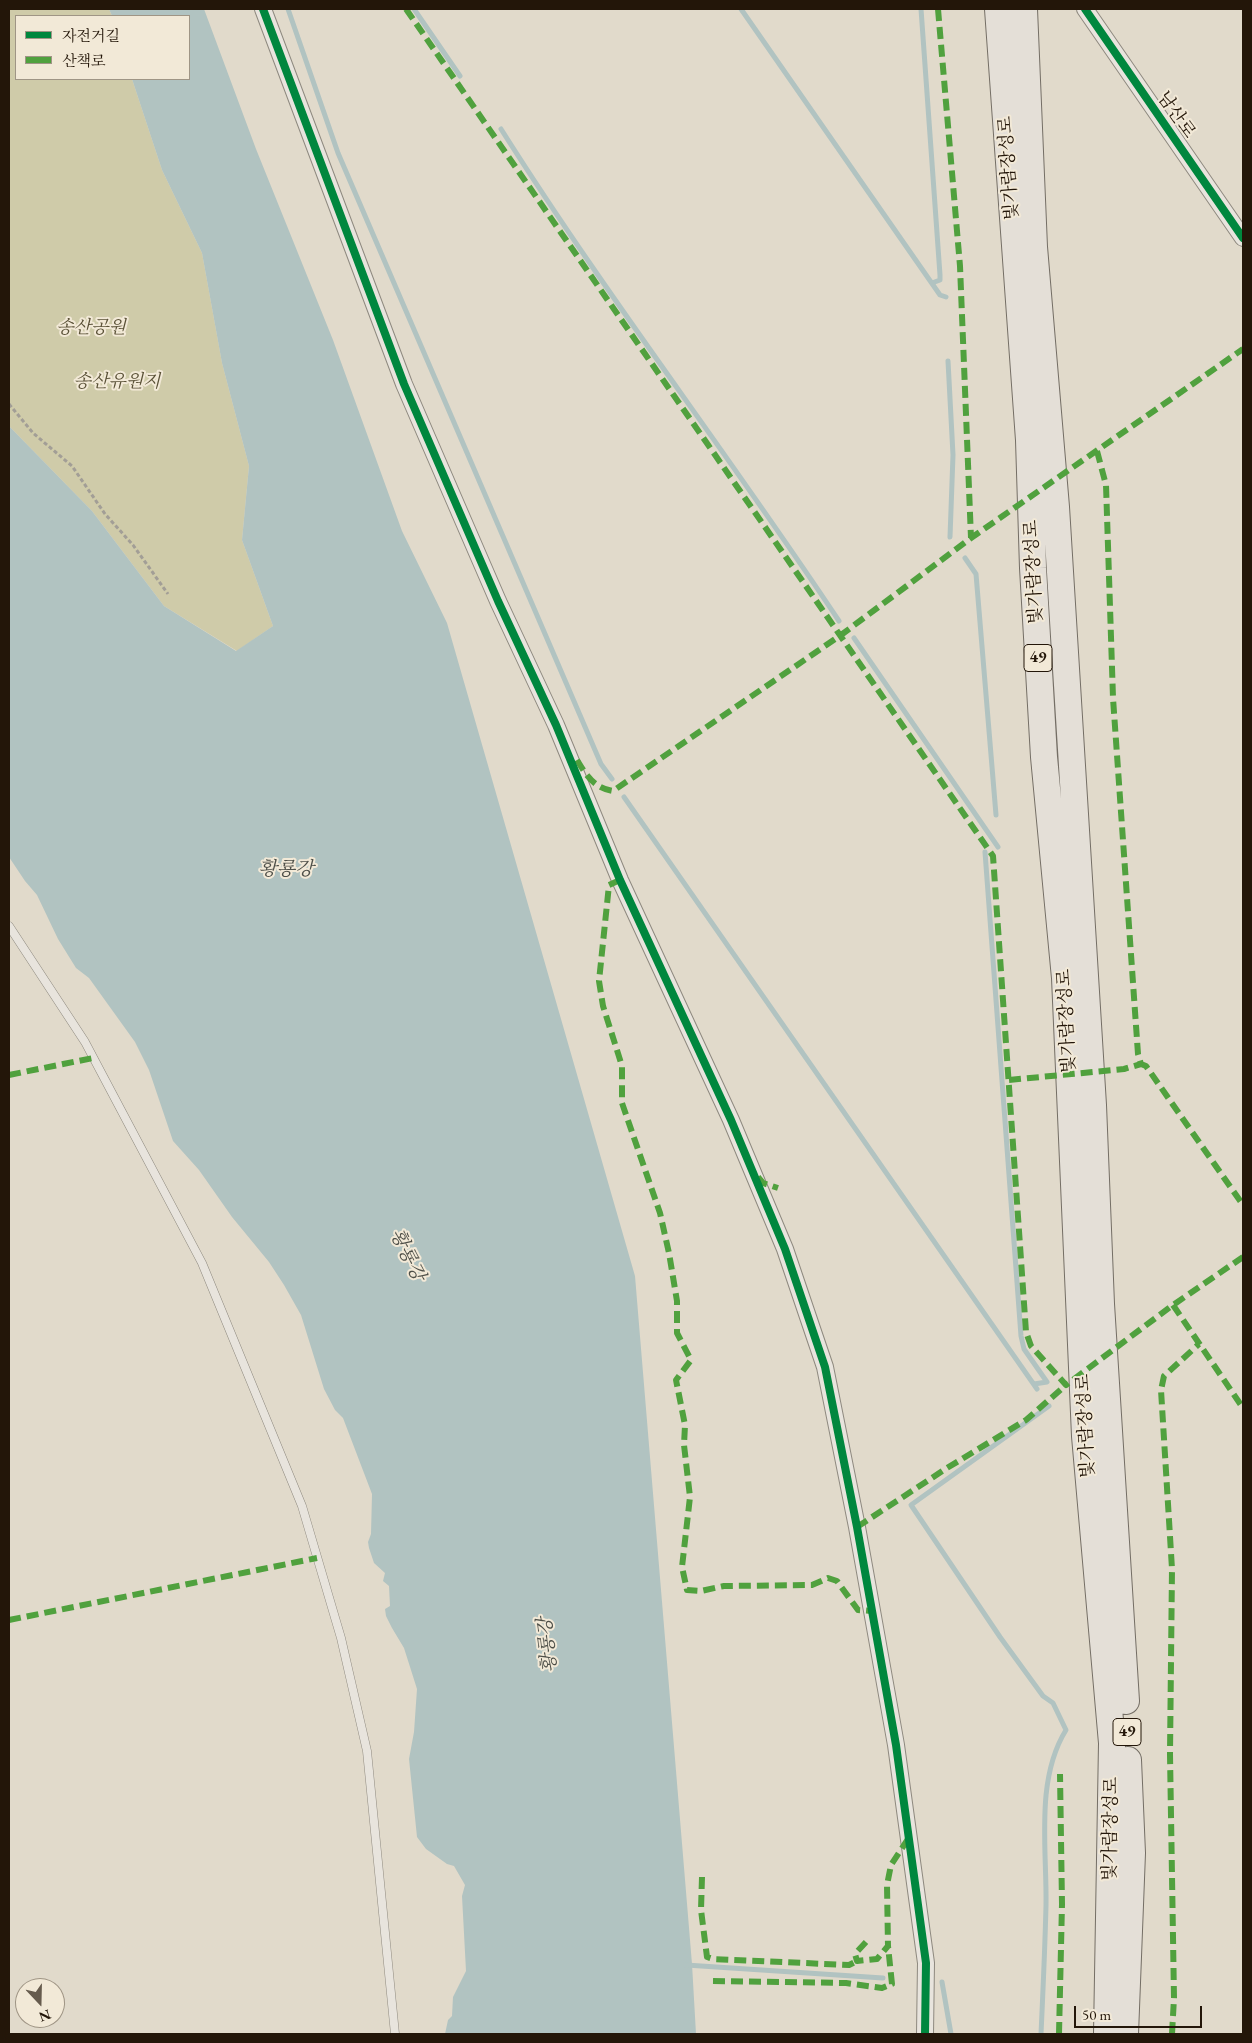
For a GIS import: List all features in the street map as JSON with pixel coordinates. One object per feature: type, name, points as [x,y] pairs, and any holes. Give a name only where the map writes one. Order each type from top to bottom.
[{"type":"highway","name":"빛가람장성로","points":[[998,9],[1029,440],[1033,568],[1044,757],[1065,978],[1090,1306],[1097,1433],[1112,1743],[1107,2034]]},
{"type":"highway","name":"빛가람장성로","points":[[1024,9],[1034,247],[1060,566],[1093,1105],[1090,1306]]},
{"type":"highway","name":"빛가람장성로","points":[[1097,1433],[1124,1660],[1132,1853],[1125,2034]]},
{"type":"street","points":[[263,9],[404,384],[498,602],[556,725],[620,880],[731,1120],[785,1249],[825,1367],[896,1745],[926,1963],[925,2034]]},
{"type":"street","name":"남산로","points":[[1085,9],[1243,238]]},
{"type":"lane","points":[[9,926],[85,1042],[202,1263],[302,1506],[341,1638],[367,1751],[395,2034]]},
{"type":"path","points":[[9,404],[33,433],[72,466],[105,514],[133,545],[168,594]]},
{"type":"green space","name":"송산공원","points":[[9,9],[109,9],[112,15],[15,15],[15,80],[132,80],[162,170],[202,253],[222,363],[249,466],[242,540],[273,626],[237,651],[164,606],[92,511],[9,426]]},
{"type":"water","name":"황룡강","points":[[109,9],[204,9],[256,149],[333,340],[402,531],[447,623],[635,1276],[692,1964],[696,2034],[445,2034],[448,2020],[452,2016],[453,1997],[466,1971],[462,1896],[465,1885],[454,1866],[447,1864],[426,1849],[417,1837],[409,1759],[414,1732],[417,1689],[404,1648],[386,1616],[385,1609],[390,1606],[389,1586],[383,1581],[385,1573],[374,1563],[369,1548],[372,1494],[343,1418],[335,1410],[324,1389],[301,1315],[284,1285],[269,1262],[232,1217],[199,1170],[173,1141],[149,1070],[135,1042],[89,978],[76,968],[58,939],[37,895],[9,857],[9,426],[92,511],[164,606],[236,651],[273,626],[242,540],[249,466],[222,363],[202,253],[162,170],[132,80],[190,80],[190,15],[112,15]]},
{"type":"waterway","points":[[288,9],[338,153],[601,764],[612,779]]},
{"type":"waterway","points":[[414,9],[460,76]]},
{"type":"waterway","points":[[741,9],[940,295],[946,297]]},
{"type":"waterway","points":[[921,9],[940,275],[940,280],[932,283]]},
{"type":"waterway","points":[[501,129],[541,192],[839,621]]},
{"type":"waterway","points":[[948,361],[953,455],[950,537]]},
{"type":"waterway","points":[[965,558],[976,574],[996,815]]},
{"type":"waterway","points":[[854,638],[998,847]]},
{"type":"waterway","points":[[624,797],[1037,1389]]},
{"type":"waterway","points":[[985,852],[1021,1336],[1024,1349],[1047,1382],[1034,1384]]},
{"type":"waterway","points":[[1041,2034],[1046,1905],[1046,1793],[1056,1750],[1066,1730],[1053,1703],[1043,1696],[1000,1637],[911,1505],[1049,1406]]},
{"type":"waterway","points":[[686,1965],[883,1978]]},
{"type":"waterway","points":[[942,1982],[951,2034]]},
{"type":"marked path","points":[[406,9],[993,856],[1026,1332],[1031,1346],[1066,1385],[1173,1305],[1243,1257]]},
{"type":"marked path","points":[[938,9],[960,266],[971,538]]},
{"type":"marked path","points":[[577,760],[587,776],[596,784],[613,791],[841,635],[971,538],[1243,349]]},
{"type":"marked path","points":[[1097,451],[1106,485],[1113,698],[1138,1054],[1141,1064],[1146,1066],[1243,1205]]},
{"type":"marked path","points":[[620,880],[609,885],[599,981],[603,1006],[622,1066],[622,1103],[660,1213],[669,1253],[677,1301],[677,1333],[691,1360],[676,1380],[685,1425],[684,1445],[690,1497],[682,1567],[687,1590],[701,1591],[724,1586],[812,1585],[828,1578],[837,1581],[858,1610],[872,1611]]},
{"type":"marked path","points":[[9,1075],[93,1058]]},
{"type":"marked path","points":[[1009,1080],[1124,1069],[1141,1064]]},
{"type":"marked path","points":[[758,1177],[763,1183],[778,1188]]},
{"type":"marked path","points":[[1173,1305],[1243,1408]]},
{"type":"marked path","points":[[1172,2034],[1174,1998],[1170,1754],[1172,1569],[1161,1390],[1164,1376],[1199,1344]]},
{"type":"marked path","points":[[857,1527],[947,1468],[1026,1420],[1066,1385]]},
{"type":"marked path","points":[[9,1620],[317,1558]]},
{"type":"marked path","points":[[1059,2034],[1062,1904],[1060,1774]]},
{"type":"marked path","points":[[866,1942],[855,1954],[857,1961],[877,1959],[888,1946],[887,1885],[891,1865],[908,1839]]},
{"type":"marked path","points":[[702,1877],[701,1910],[707,1957],[713,1959],[849,1965],[857,1961]]},
{"type":"marked path","points":[[713,1981],[846,1983],[882,1988],[892,1984],[888,1946]]},
{"type":"cycle path","points":[[263,9],[404,384],[498,601],[556,725],[620,880],[731,1120],[785,1249],[825,1367],[857,1527],[896,1745],[926,1963],[925,2034]]},
{"type":"cycle path","points":[[1085,9],[1243,238]]},
{"type":"park label","name":"송산유원지","points":[[117,382]]}]
